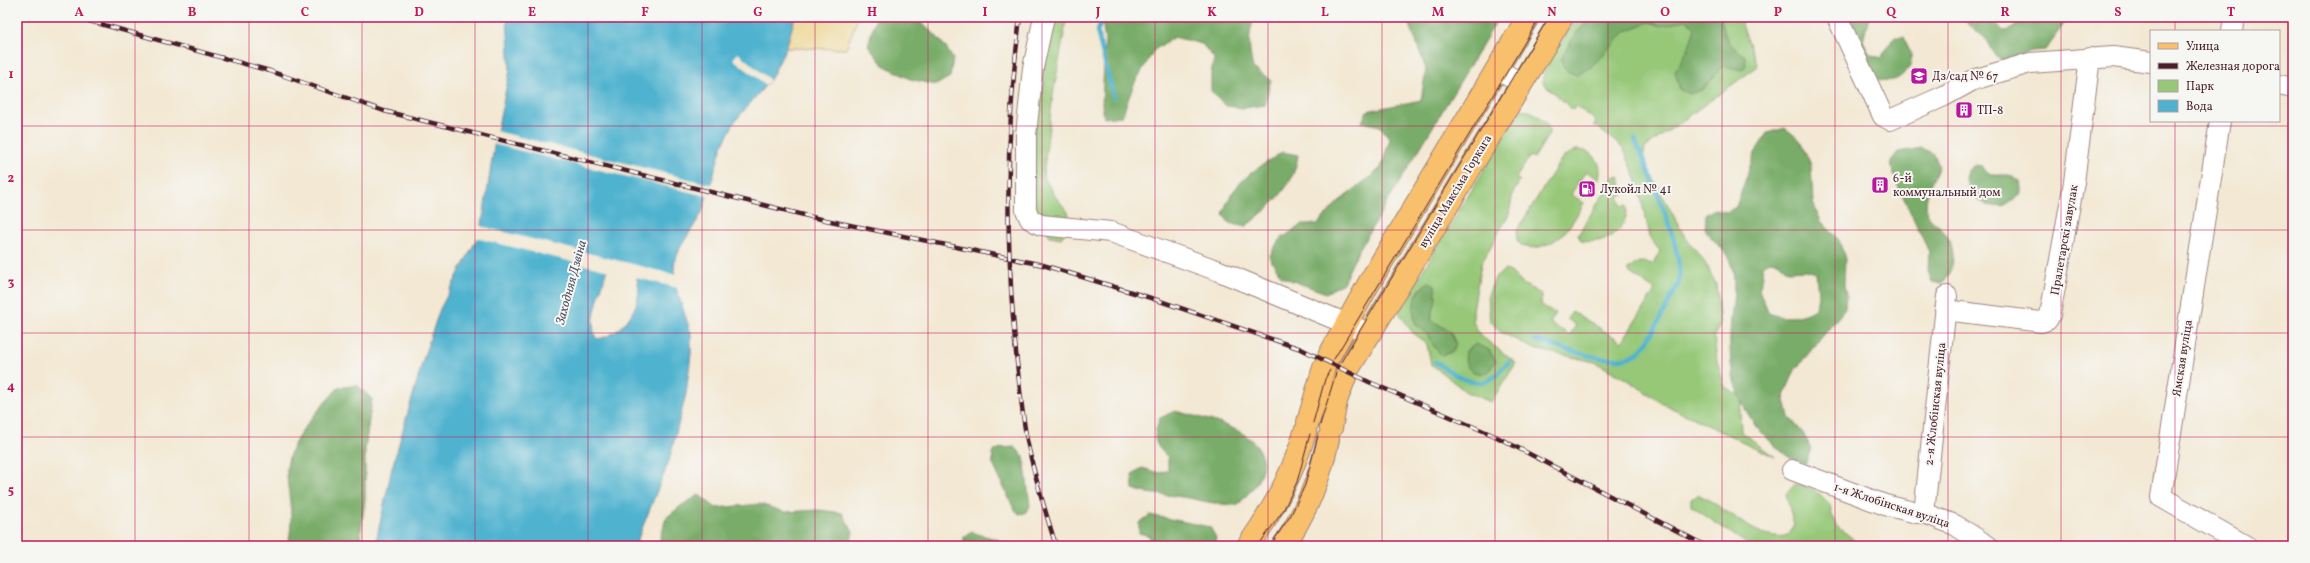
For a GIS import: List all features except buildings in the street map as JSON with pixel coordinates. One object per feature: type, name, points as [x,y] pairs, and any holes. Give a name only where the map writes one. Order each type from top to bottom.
[{"type":"main road","points":[[1248,546],[1269,515],[1286,484],[1327,362],[1347,322],[1528,17]]},
{"type":"main road","name":"вуліца Максіма Горкага","points":[[1283,546],[1292,534],[1315,485],[1330,433],[1336,401],[1347,371],[1369,332],[1562,17]]},
{"type":"street","points":[[1044,17],[1033,68],[1026,135],[1026,210],[1030,219],[1041,225],[1111,232],[1219,271],[1369,332]]},
{"type":"street","points":[[1837,17],[1883,116],[1890,120],[1944,96],[1973,80],[2030,63],[2113,57],[2150,62]]},
{"type":"street","points":[[2232,30],[2234,17]]},
{"type":"street","name":"Пралетарскі завулак","points":[[1946,303],[2040,322],[2047,320],[2050,315],[2074,182],[2090,58]]},
{"type":"street","points":[[1496,69],[1521,83]]},
{"type":"street","points":[[2280,85],[2293,88]]},
{"type":"street","name":"Ямская вуліца","points":[[2220,122],[2160,497],[2246,546]]},
{"type":"street","name":"2-я Жлобінская вуліца","points":[[1924,513],[1946,303]]},
{"type":"street","name":"1-я Жлобінская вуліца","points":[[1792,470],[1885,505],[1916,513],[1924,513],[1955,525],[1988,546]]},
{"type":"green space","points":[[904,16],[922,24],[940,40],[953,59],[950,77],[936,85],[910,79],[883,65],[868,45],[876,17]]},
{"type":"green space","points":[[1051,17],[1067,17],[1053,95],[1043,176],[1055,196],[1068,212],[1071,225],[1061,238],[1050,236],[1038,219],[1031,194],[1035,120]]},
{"type":"green space","points":[[1102,17],[1255,17],[1252,23],[1250,36],[1250,55],[1253,68],[1271,80],[1265,105],[1243,108],[1226,106],[1211,91],[1211,74],[1214,58],[1202,44],[1174,37],[1154,50],[1134,84],[1122,116],[1104,118],[1102,105],[1105,41]]},
{"type":"green space","points":[[1427,17],[1499,17],[1358,251],[1343,283],[1326,293],[1282,277],[1269,257],[1279,240],[1303,224],[1318,224],[1337,203],[1381,168],[1390,139],[1380,126],[1362,122],[1367,111],[1421,100],[1426,69],[1408,19],[1423,19]]},
{"type":"green space","points":[[1577,17],[1739,17],[1758,66],[1645,148],[1643,159],[1685,237],[1703,259],[1716,284],[1720,324],[1714,336],[1717,362],[1725,387],[1742,397],[1740,411],[1741,432],[1775,457],[1663,404],[1631,382],[1595,362],[1534,349],[1499,331],[1490,320],[1488,295],[1496,276],[1505,270],[1511,272],[1523,284],[1541,294],[1541,305],[1555,313],[1550,323],[1570,335],[1576,325],[1567,319],[1572,311],[1622,342],[1655,290],[1627,271],[1641,262],[1653,264],[1660,251],[1651,240],[1636,178],[1623,148],[1594,125],[1596,121],[1576,106],[1573,110],[1542,82],[1545,68]]},
{"type":"green space","points":[[1595,17],[1721,17],[1728,40],[1734,48],[1745,56],[1746,65],[1742,70],[1722,66],[1704,89],[1690,94],[1680,90],[1675,72],[1689,47],[1695,28],[1686,20],[1662,26],[1649,22],[1626,31],[1590,68],[1577,75],[1566,71],[1561,60],[1567,48],[1579,31]]},
{"type":"green space","points":[[1847,17],[1869,17],[1863,41],[1870,54],[1881,58],[1894,37],[1904,37],[1911,55],[1911,65],[1902,75],[1894,80],[1890,81],[1872,78]]},
{"type":"green space","points":[[1960,17],[1991,17],[2003,31],[2010,30],[2018,24],[2018,17],[2069,17],[2045,50],[2031,51],[2001,60],[1993,53],[1985,38]]},
{"type":"green space","points":[[1521,109],[1540,117],[1547,125],[1549,134],[1534,158],[1530,156],[1516,178],[1520,181],[1513,193],[1509,214],[1481,264],[1473,310],[1473,322],[1481,336],[1516,363],[1491,402],[1466,392],[1431,364],[1427,344],[1412,332],[1398,311]]},
{"type":"green space","points":[[1785,128],[1800,140],[1811,165],[1813,203],[1821,221],[1839,240],[1845,259],[1845,309],[1795,370],[1784,396],[1789,417],[1803,433],[1811,448],[1806,463],[1790,458],[1768,439],[1756,426],[1740,398],[1735,384],[1730,353],[1734,290],[1732,268],[1725,253],[1705,231],[1706,214],[1715,209],[1727,212],[1736,207],[1754,155],[1767,133]],"holes":[[[1769,261],[1778,262],[1788,271],[1806,270],[1816,273],[1818,295],[1816,309],[1793,317],[1769,313],[1759,290],[1763,276],[1762,266]]]},
{"type":"green space","points":[[1921,148],[1934,154],[1939,166],[1927,196],[1926,202],[1928,215],[1946,235],[1952,249],[1953,256],[1950,270],[1942,284],[1932,282],[1928,271],[1929,252],[1893,175],[1891,161],[1898,152]]},
{"type":"green space","points":[[1576,150],[1588,152],[1596,158],[1600,167],[1599,179],[1586,171],[1571,194],[1584,203],[1566,231],[1554,241],[1547,244],[1530,248],[1523,246],[1517,239],[1517,230],[1562,158]]},
{"type":"green space","points":[[1282,152],[1298,155],[1296,167],[1286,187],[1272,204],[1245,227],[1229,223],[1223,214],[1227,202],[1239,184],[1254,171]]},
{"type":"green space","points":[[1975,165],[1982,166],[1991,175],[2009,175],[2021,182],[2021,194],[2002,207],[1986,205],[1973,195],[1966,181],[1967,171]]},
{"type":"green space","points":[[1619,176],[1625,194],[1618,196],[1621,206],[1627,205],[1627,214],[1620,229],[1607,238],[1599,241],[1581,241],[1578,235],[1614,177]]},
{"type":"green space","points":[[1429,282],[1435,285],[1436,299],[1431,320],[1450,331],[1456,344],[1452,352],[1442,355],[1435,348],[1425,332],[1416,325],[1414,319],[1414,306],[1417,295]]},
{"type":"green space","points":[[1476,344],[1489,350],[1496,361],[1487,373],[1476,373],[1467,366],[1465,357],[1466,351]]},
{"type":"green space","points":[[357,385],[372,399],[365,449],[365,500],[359,546],[287,546],[291,528],[287,476],[291,452],[297,440],[312,418],[338,388]]},
{"type":"green space","points":[[1175,411],[1223,424],[1239,431],[1252,440],[1260,452],[1262,466],[1256,484],[1238,505],[1221,504],[1149,493],[1133,489],[1132,474],[1142,468],[1159,473],[1168,470],[1168,457],[1159,448],[1155,435],[1160,418]]},
{"type":"green space","points":[[1015,447],[1024,457],[1030,506],[1025,513],[1019,514],[1014,509],[993,464],[992,452],[1001,448]]},
{"type":"green space","points":[[1797,484],[1814,490],[1830,504],[1832,515],[1837,527],[1853,539],[1858,546],[1750,546],[1691,506],[1691,499],[1699,495],[1752,528],[1774,536],[1787,536],[1794,526],[1786,494],[1792,486]]},
{"type":"green space","points":[[699,495],[716,508],[760,504],[785,512],[819,510],[842,513],[853,532],[850,546],[658,546],[666,518],[682,505]]},
{"type":"green space","points":[[1150,515],[1210,527],[1216,538],[1214,546],[1146,546],[1149,544],[1150,536],[1139,533],[1139,523]]},
{"type":"green space","points":[[971,532],[999,540],[1005,546],[964,546],[964,537]]},
{"type":"green space","points":[[1306,532],[1307,546],[1297,546]]},
{"type":"sand","points":[[795,17],[858,17],[846,49],[786,48]]},
{"type":"water","name":"Заходняя Дзвіна","points":[[507,17],[795,17],[786,48],[770,80],[735,121],[722,146],[702,213],[680,248],[674,264],[675,285],[691,333],[691,354],[686,394],[669,461],[635,546],[375,546],[392,468],[425,353],[440,309],[481,231],[495,141],[510,70]],"holes":[[[621,265],[636,277],[639,286],[638,296],[630,316],[616,331],[597,339],[594,333],[594,316],[609,266]]]},
{"type":"pier","points":[[738,53],[770,80],[766,85],[733,59]]},
{"type":"pier","points":[[496,131],[713,185],[710,197],[493,144]]},
{"type":"pier","points":[[480,226],[676,275],[678,288],[633,277],[620,267],[610,268],[609,271],[476,238]]},
{"type":"waterway","points":[[1104,17],[1097,31],[1114,98]]},
{"type":"waterway","points":[[1535,340],[1575,352],[1606,359],[1621,359],[1633,356],[1642,349],[1647,342],[1678,285],[1679,271],[1672,234],[1657,191],[1635,140]]},
{"type":"waterway","points":[[1435,362],[1462,378],[1477,383],[1491,379],[1509,362]]},
{"type":"tram line","points":[[1334,359],[1540,17]]},
{"type":"tram line","points":[[1341,362],[1549,17]]},
{"type":"tram line","points":[[1313,423],[1325,379],[1330,370]]},
{"type":"tram line","points":[[1320,425],[1336,373]]},
{"type":"tram line","points":[[1258,546],[1283,511],[1297,482],[1310,434]]},
{"type":"tram line","points":[[1270,546],[1291,515],[1305,485],[1318,436]]},
{"type":"railway","points":[[75,17],[270,71],[384,111],[816,218],[1043,265],[1154,299],[1301,349],[1369,382],[1495,436],[1706,546]]},
{"type":"railway","points":[[1020,17],[1012,98],[1008,180],[1008,220],[1012,301],[1018,377],[1026,435],[1036,477],[1056,546]]},
{"type":"place","name":"Дз/сад № 67","points":[[1919,76]]},
{"type":"place","name":"ТП-8","points":[[1964,110]]},
{"type":"place","name":"6-й коммунальный дом","points":[[1880,185]]},
{"type":"place","name":"Лукойл № 41","points":[[1587,189]]}]
